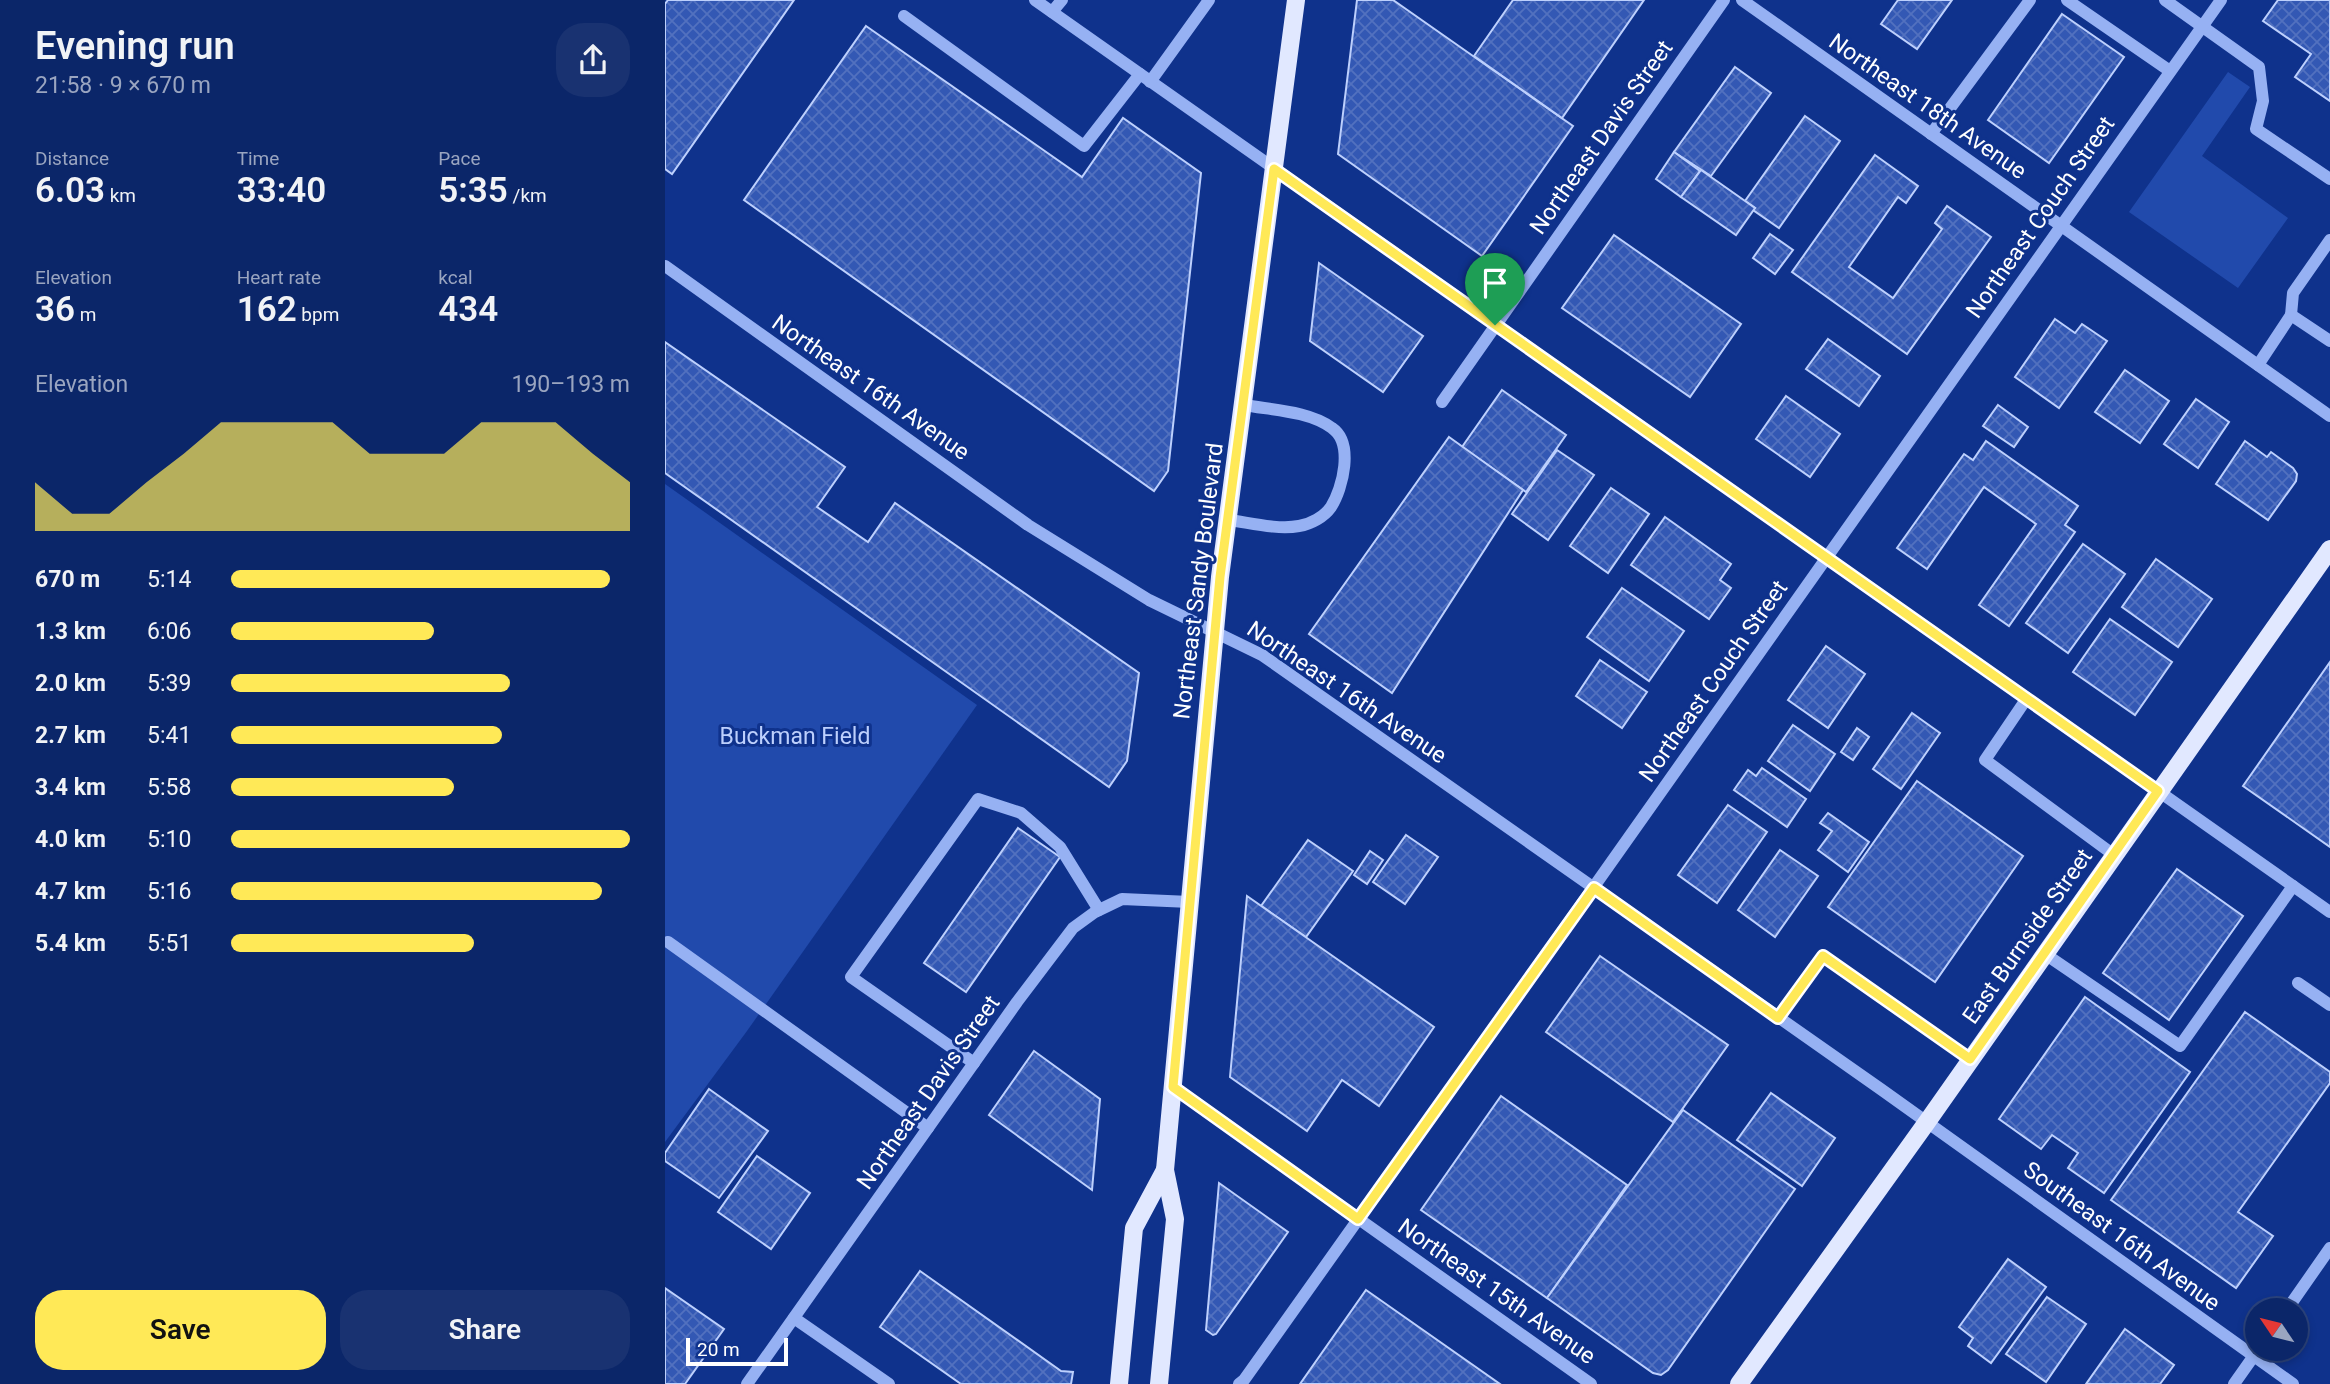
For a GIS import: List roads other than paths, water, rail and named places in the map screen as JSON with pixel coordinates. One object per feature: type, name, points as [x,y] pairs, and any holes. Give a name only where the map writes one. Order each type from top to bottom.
[{"type":"main road","name":"Northeast Sandy Boulevard","points":[[1159,1384],[1175,1219],[1165,1170],[1208,692],[1220,577],[1296,0]]},
{"type":"main road","name":"East Burnside Street","points":[[1739,1384],[2330,549]]},
{"type":"main road","name":"Northeast Sandy Boulevard","points":[[1119,1384],[1134,1228],[1165,1170]]},
{"type":"street","points":[[1035,0],[2330,912]]},
{"type":"street","points":[[1052,12],[1062,0]]},
{"type":"street","points":[[904,16],[1084,146],[1145,78],[1209,0]]},
{"type":"street","name":"Northeast Davis Street","points":[[1442,402],[1724,0]]},
{"type":"street","name":"Northeast 18th Avenue","points":[[1742,0],[2330,416]]},
{"type":"street","points":[[1931,134],[2030,0]]},
{"type":"street","points":[[2067,0],[2170,71]]},
{"type":"street","points":[[2165,0],[2259,68],[2263,100],[2256,129],[2330,178]]},
{"type":"street","name":"Northeast Couch Street","points":[[1239,1384],[1594,888],[1825,556],[2221,0]]},
{"type":"street","points":[[2258,365],[2291,315],[2293,293],[2330,240]]},
{"type":"street","name":"Northeast 16th Avenue","points":[[665,266],[1028,525],[1149,600],[1262,655],[1927,1122]]},
{"type":"street","points":[[2291,315],[2330,341]]},
{"type":"street","points":[[1229,520],[1299,526],[1319,519],[1331,507],[1344,468],[1346,449],[1336,430],[1321,421],[1244,405]]},
{"type":"street","points":[[2027,698],[1985,760],[2114,855]]},
{"type":"street","points":[[974,1063],[851,978],[978,799],[1021,813],[1060,847],[1099,910]]},
{"type":"street","points":[[2045,954],[2180,1046],[2293,886]]},
{"type":"street","name":"Northeast Davis Street","points":[[747,1384],[1073,928],[1099,910],[1122,899],[1190,902]]},
{"type":"street","points":[[668,942],[928,1128]]},
{"type":"street","points":[[1778,1018],[1823,956],[1970,1059]]},
{"type":"street","points":[[2298,983],[2330,1005]]},
{"type":"street","name":"Northeast 15th Avenue","points":[[1173,1087],[1591,1384]]},
{"type":"street","name":"Southeast 16th Avenue","points":[[1927,1122],[2245,1345]]},
{"type":"street","points":[[2295,1298],[2330,1248]]},
{"type":"street","points":[[794,1318],[889,1384]]},
{"type":"street","points":[[2234,1384],[2250,1362]]},
{"type":"street","name":"Southeast 16th Avenue","points":[[2267,1362],[2293,1384]]},
{"type":"park label","name":"Buckman Field","points":[[795,736]]}]
